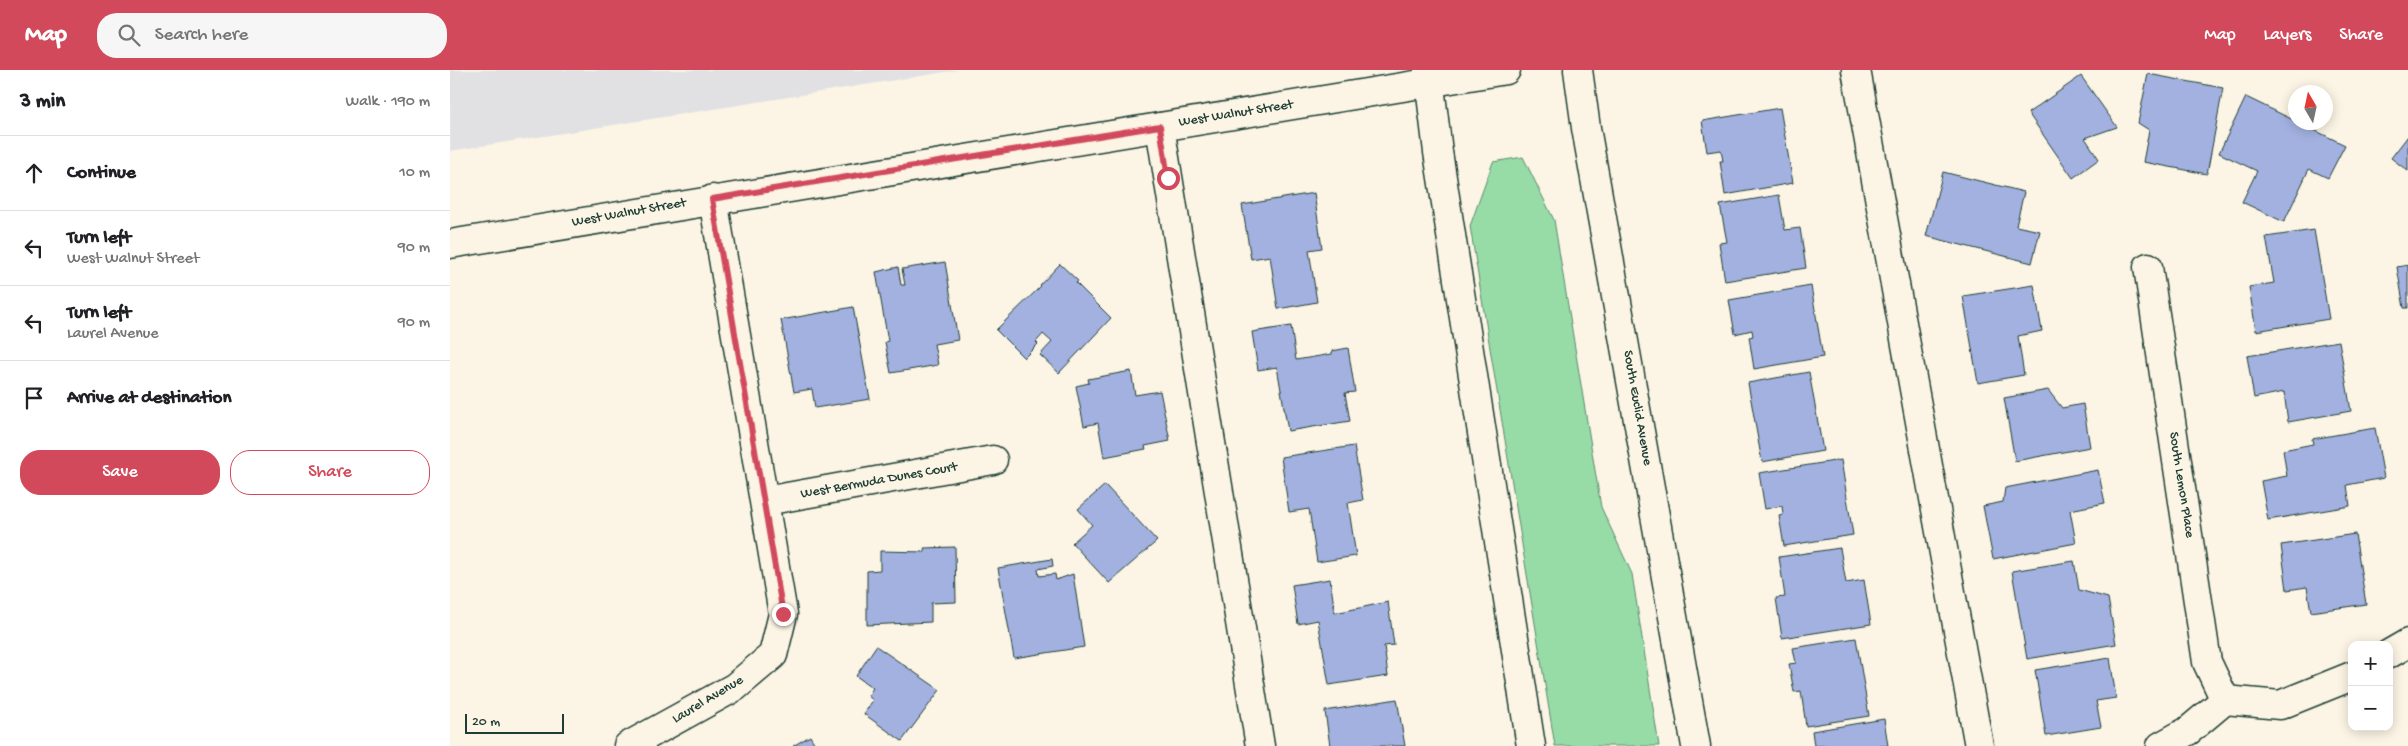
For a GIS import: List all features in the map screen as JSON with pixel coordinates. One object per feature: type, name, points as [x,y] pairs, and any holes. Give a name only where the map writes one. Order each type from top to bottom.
[{"type":"street","name":"West Walnut Street","points":[[450,244],[1160,126],[1429,76],[1506,70]]},
{"type":"street","name":"South Euclid Avenue","points":[[1578,70],[1586,128],[1696,746]]},
{"type":"street","points":[[1856,70],[1979,746]]},
{"type":"street","points":[[1429,76],[1438,152],[1531,746]]},
{"type":"street","points":[[1160,126],[1260,746]]},
{"type":"street","name":"Laurel Avenue","points":[[628,746],[735,687],[773,655],[783,614],[712,199]]},
{"type":"street","name":"South Lemon Place","points":[[2148,267],[2207,662],[2224,700]]},
{"type":"street","name":"West Bermuda Dunes Court","points":[[765,501],[993,460]]},
{"type":"street","points":[[2393,652],[2408,643]]},
{"type":"street","points":[[2161,746],[2188,731],[2224,700],[2280,705],[2348,678]]},
{"type":"shaded area","points":[[450,70],[958,70],[450,151]]},
{"type":"green space","points":[[1523,157],[1554,220],[1601,507],[1632,574],[1659,746],[1555,746],[1470,226],[1493,162]]},
{"type":"building","points":[[2148,74],[2223,88],[2207,174],[2143,162],[2149,130],[2138,123]]},
{"type":"building","points":[[2081,76],[2117,127],[2085,138],[2099,159],[2073,178],[2028,113]]},
{"type":"building","points":[[2246,97],[2288,117],[2288,130],[2314,130],[2345,145],[2328,178],[2309,169],[2284,222],[2242,202],[2257,171],[2219,153]]},
{"type":"building","points":[[1780,108],[1793,183],[1725,195],[1720,161],[1723,161],[1721,150],[1707,152],[1702,121]]},
{"type":"building","points":[[2408,136],[2408,171],[2391,158]]},
{"type":"building","points":[[1943,172],[2024,192],[2016,226],[2040,231],[2032,263],[1926,236]]},
{"type":"building","points":[[1314,193],[1322,248],[1309,250],[1317,302],[1278,309],[1270,256],[1251,259],[1242,205]]},
{"type":"building","points":[[1779,195],[1785,230],[1800,228],[1806,268],[1725,281],[1719,243],[1727,242],[1720,205]]},
{"type":"building","points":[[2314,230],[2329,319],[2256,331],[2249,287],[2274,283],[2266,237]]},
{"type":"building","points":[[945,262],[958,340],[934,344],[938,365],[891,373],[885,342],[888,341],[876,272],[898,267],[901,285],[905,285],[902,269]]},
{"type":"building","points":[[1060,264],[1111,318],[1059,373],[1040,355],[1052,342],[1043,334],[1036,342],[1038,344],[1024,358],[996,330],[1041,286]]},
{"type":"building","points":[[2408,265],[2408,308],[2404,308],[2397,267]]},
{"type":"building","points":[[2034,285],[2042,331],[2018,336],[2024,375],[1978,383],[1963,296]]},
{"type":"building","points":[[1811,286],[1823,357],[1754,369],[1749,337],[1753,336],[1752,330],[1735,334],[1729,300]]},
{"type":"building","points":[[853,307],[870,399],[815,408],[812,389],[794,392],[781,320]]},
{"type":"building","points":[[1291,326],[1296,360],[1332,354],[1332,351],[1348,348],[1355,392],[1345,393],[1350,421],[1288,431],[1277,367],[1258,370],[1252,332]]},
{"type":"building","points":[[2339,341],[2351,411],[2288,422],[2284,392],[2254,398],[2247,356]]},
{"type":"building","points":[[1131,371],[1135,395],[1160,391],[1170,441],[1145,446],[1146,449],[1104,457],[1098,423],[1084,426],[1076,386],[1089,383],[1088,379]]},
{"type":"building","points":[[1809,372],[1823,451],[1762,462],[1748,383]]},
{"type":"building","points":[[2048,390],[2062,408],[2083,404],[2090,447],[2015,461],[2004,398]]},
{"type":"building","points":[[2375,428],[2384,478],[2347,485],[2350,506],[2268,520],[2261,481],[2287,476],[2283,450],[2313,444],[2312,439]]},
{"type":"building","points":[[1354,446],[1363,500],[1348,503],[1356,556],[1317,562],[1309,509],[1289,512],[1281,457]]},
{"type":"building","points":[[1841,460],[1853,535],[1784,546],[1779,516],[1783,515],[1782,506],[1765,509],[1759,473]]},
{"type":"building","points":[[2098,470],[2105,503],[2070,510],[2076,543],[1993,559],[1983,506],[2003,502],[2005,488]]},
{"type":"building","points":[[1105,485],[1157,541],[1109,583],[1072,543],[1092,525],[1078,509]]},
{"type":"building","points":[[2355,534],[2366,604],[2311,612],[2307,587],[2287,590],[2281,545]]},
{"type":"building","points":[[955,547],[956,602],[931,603],[931,622],[867,625],[867,571],[880,570],[880,551],[925,552],[924,548]]},
{"type":"building","points":[[1840,548],[1846,583],[1864,580],[1871,624],[1782,638],[1776,598],[1785,597],[1779,557]]},
{"type":"building","points":[[1052,559],[1053,566],[1038,569],[1039,576],[1055,574],[1056,580],[1073,574],[1084,647],[1014,658],[998,568]]},
{"type":"building","points":[[2074,561],[2079,590],[2108,598],[2116,644],[2027,659],[2012,571]]},
{"type":"building","points":[[1330,579],[1335,613],[1388,602],[1394,645],[1384,646],[1388,676],[1329,685],[1318,620],[1298,624],[1292,585]]},
{"type":"building","points":[[1856,638],[1869,716],[1806,726],[1801,691],[1794,692],[1789,664],[1796,663],[1793,648]]},
{"type":"building","points":[[876,646],[940,690],[902,741],[864,714],[873,700],[868,696],[873,688],[856,676]]},
{"type":"building","points":[[2110,658],[2116,698],[2096,701],[2101,727],[2046,736],[2035,670]]},
{"type":"building","points":[[1397,699],[1405,746],[1330,746],[1325,711]]},
{"type":"building","points":[[1884,719],[1888,746],[1814,746],[1812,731]]},
{"type":"building","points":[[810,736],[816,746],[793,746]]},
{"type":"route","points":[[783,614],[712,199],[1160,126],[1168,178]]}]
